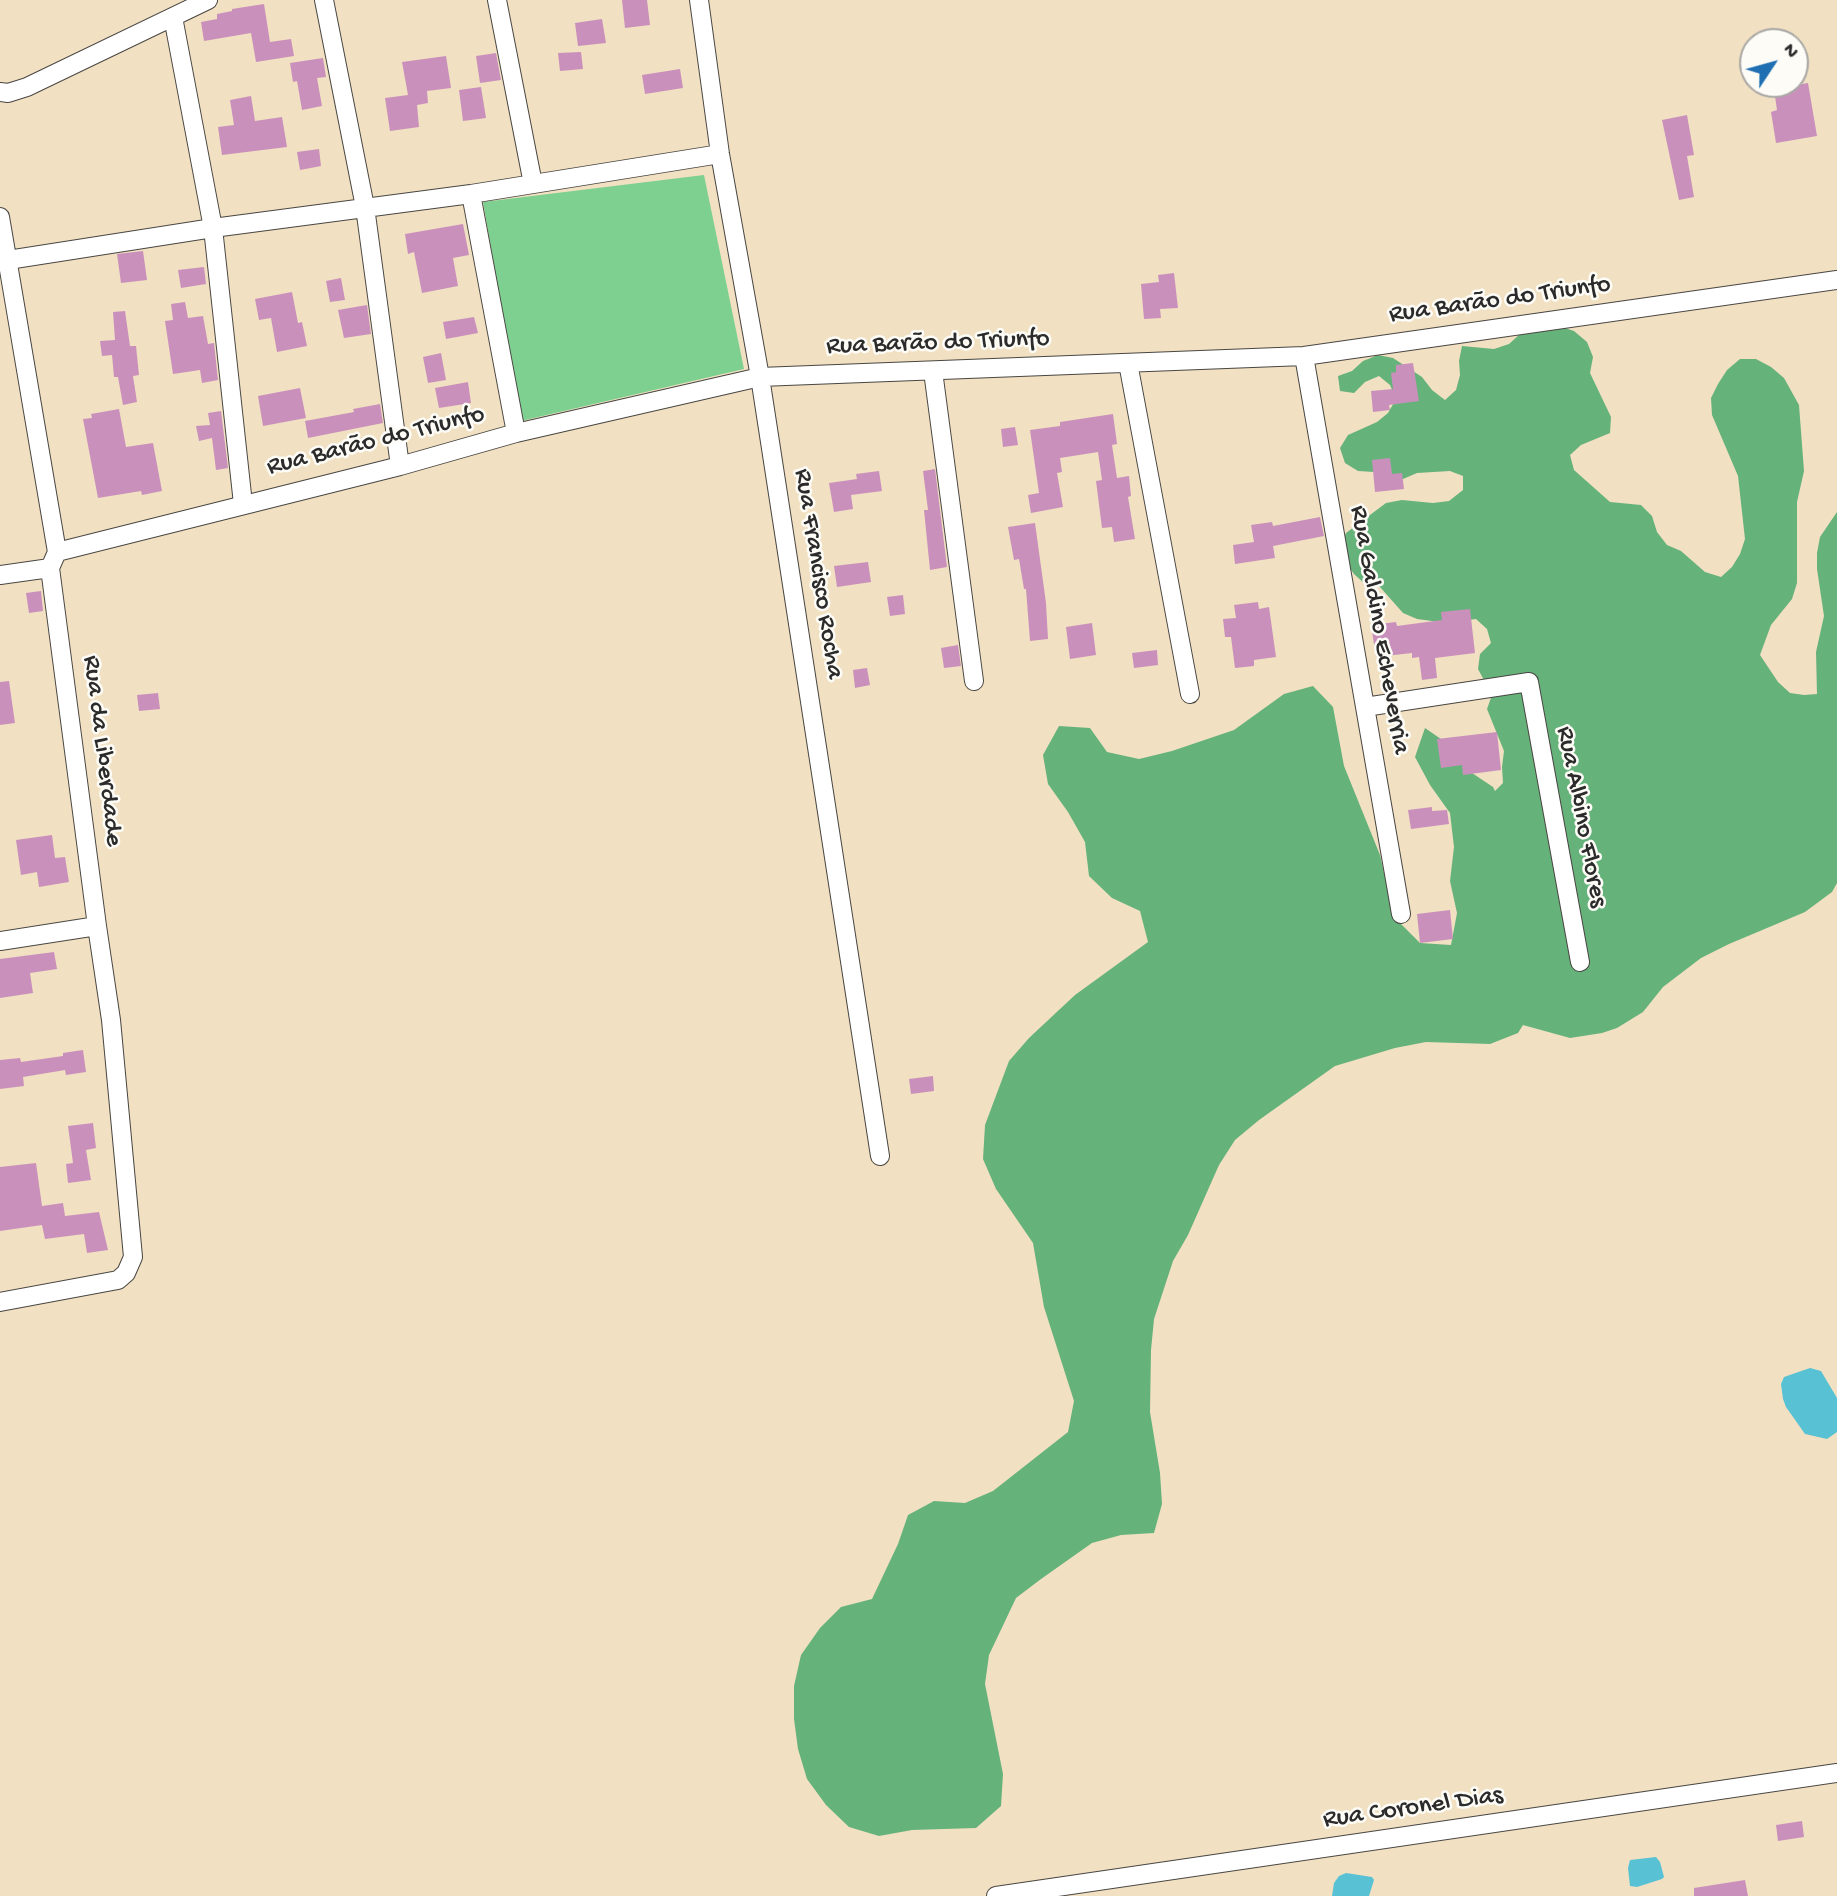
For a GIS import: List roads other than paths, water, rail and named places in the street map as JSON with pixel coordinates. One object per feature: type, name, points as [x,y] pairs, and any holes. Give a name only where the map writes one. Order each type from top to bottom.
[{"type":"street","points":[[0,92],[8,93],[27,87],[208,0]]},
{"type":"street","points":[[324,0],[365,207],[400,466]]},
{"type":"street","points":[[497,0],[533,184]]},
{"type":"street","name":"Rua Francisco Rocha","points":[[699,0],[720,154],[760,377],[880,1156]]},
{"type":"street","points":[[173,17],[213,228],[243,504]]},
{"type":"street","points":[[8,260],[213,228],[471,194],[720,154]]},
{"type":"street","points":[[471,194],[516,433]]},
{"type":"street","name":"Rua da Liberdade","points":[[0,218],[54,560],[97,926],[111,1020],[133,1257],[127,1273],[118,1280],[0,1302]]},
{"type":"street","name":"Rua Barão do Triunfo","points":[[0,575],[243,504],[400,466],[516,433],[760,377],[1304,355],[1837,280]]},
{"type":"street","name":"Rua Galdino Echeverria","points":[[1304,355],[1401,914]]},
{"type":"street","points":[[1128,363],[1190,694]]},
{"type":"street","points":[[933,371],[974,681]]},
{"type":"street","name":"Rua Albino Flores","points":[[1365,707],[1529,682],[1580,962]]},
{"type":"street","points":[[0,941],[97,926]]},
{"type":"street","name":"Rua Coronel Dias","points":[[996,1896],[1837,1773]]},
{"type":"water","points":[[1810,1368],[1821,1371],[1837,1398],[1837,1432],[1827,1439],[1805,1434],[1783,1399],[1781,1384],[1784,1377]]},
{"type":"water","points":[[1656,1857],[1664,1877],[1637,1887],[1630,1886],[1630,1860]]},
{"type":"water","points":[[1346,1873],[1372,1877],[1374,1880],[1369,1896],[1332,1896],[1334,1883],[1339,1876]]}]
